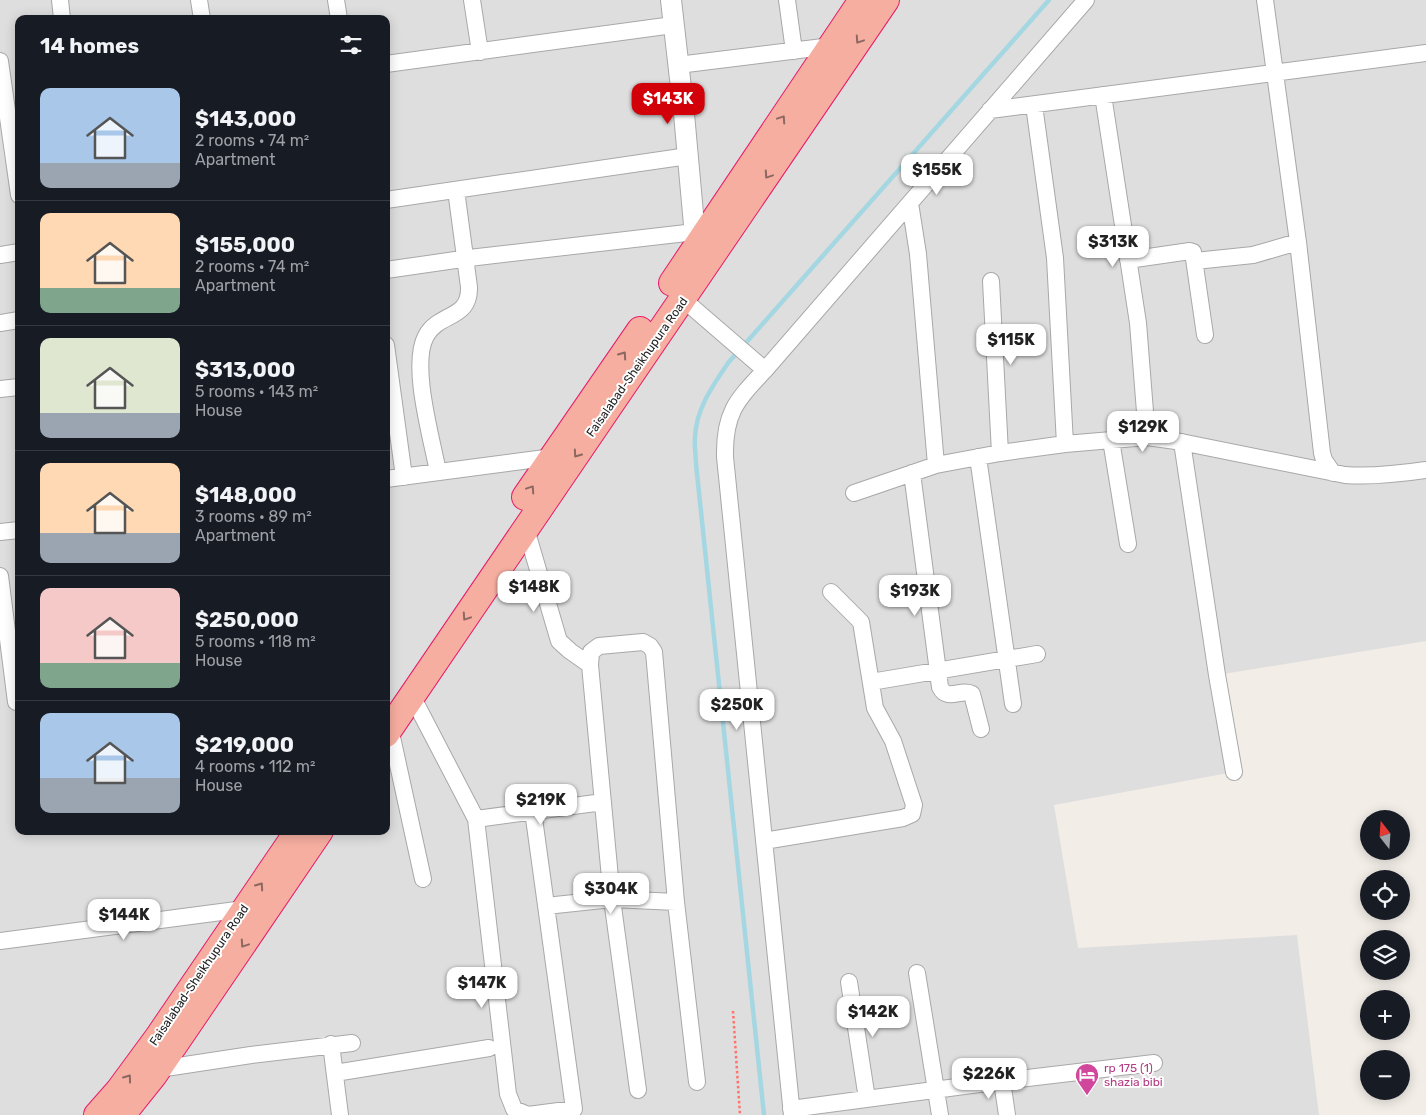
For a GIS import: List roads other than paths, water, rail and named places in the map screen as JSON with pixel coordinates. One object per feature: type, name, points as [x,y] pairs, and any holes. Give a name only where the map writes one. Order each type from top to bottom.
[{"type":"highway","name":"Faisalabad-Sheikhupura Road","points":[[390,720],[412,696],[526,529],[676,294],[695,240],[862,0]]},
{"type":"highway","name":"Faisalabad-Sheikhupura Road","points":[[390,719],[553,457],[676,294],[886,0]]},
{"type":"highway","name":"Faisalabad-Sheikhupura Road","points":[[97,1115],[119,1090],[158,1036],[295,835]]},
{"type":"highway","name":"Faisalabad-Sheikhupura Road","points":[[122,1115],[159,1069],[317,835]]},
{"type":"street","points":[[60,0],[62,15]]},
{"type":"street","points":[[199,0],[201,15]]},
{"type":"street","points":[[336,0],[338,15]]},
{"type":"street","points":[[472,0],[480,52]]},
{"type":"street","points":[[390,269],[465,258],[695,240],[671,0]]},
{"type":"street","points":[[787,0],[794,51]]},
{"type":"street","points":[[1086,0],[735,404],[730,414],[724,440],[725,457],[791,1112],[867,1099],[1154,1063]]},
{"type":"street","points":[[1265,0],[1298,242],[1322,453],[1324,460],[1333,473]]},
{"type":"street","points":[[390,63],[673,24]]},
{"type":"street","points":[[678,66],[831,46]]},
{"type":"street","points":[[990,110],[1426,53]]},
{"type":"street","points":[[0,61],[15,165]]},
{"type":"street","points":[[1103,96],[1138,323],[1147,437]]},
{"type":"street","points":[[1034,104],[1055,258],[1065,444]]},
{"type":"street","points":[[390,199],[688,156]]},
{"type":"street","points":[[438,472],[421,384],[421,358],[426,336],[433,327],[461,310],[465,306],[469,294],[456,190]]},
{"type":"street","points":[[910,203],[918,254],[936,465]]},
{"type":"street","points":[[1195,261],[1253,255],[1298,242]]},
{"type":"street","points":[[1128,260],[1190,251],[1194,254],[1206,335]]},
{"type":"street","points":[[0,255],[15,253]]},
{"type":"street","points":[[991,281],[1000,453]]},
{"type":"street","points":[[676,294],[765,370]]},
{"type":"street","points":[[0,323],[15,321]]},
{"type":"street","points":[[390,377],[404,477]]},
{"type":"street","points":[[0,389],[15,387]]},
{"type":"street","points":[[854,493],[936,465],[1000,453],[1065,444],[1147,437],[1182,442],[1333,473],[1361,476],[1400,474],[1426,470]]},
{"type":"street","points":[[1111,440],[1128,544]]},
{"type":"street","points":[[1182,442],[1216,675],[1234,772]]},
{"type":"street","points":[[390,479],[553,457]]},
{"type":"street","points":[[978,457],[1014,704]]},
{"type":"street","points":[[912,473],[940,687],[945,694],[969,692],[972,694],[981,729]]},
{"type":"street","points":[[526,529],[559,641],[590,664]]},
{"type":"street","points":[[0,532],[15,530]]},
{"type":"street","points":[[0,576],[15,688]]},
{"type":"street","points":[[764,841],[903,818],[912,814],[914,806],[893,741],[875,708],[861,622],[831,592]]},
{"type":"street","points":[[638,1090],[612,899],[590,664],[591,652],[599,646],[644,642],[654,652],[676,902],[697,1082]]},
{"type":"street","points":[[871,682],[1038,654]]},
{"type":"street","points":[[0,695],[15,702]]},
{"type":"street","points":[[412,696],[476,819],[508,1094],[514,1109],[528,1115],[574,1109],[533,812]]},
{"type":"street","points":[[390,731],[423,879]]},
{"type":"street","points":[[476,819],[603,802]]},
{"type":"street","points":[[546,906],[612,899],[676,902]]},
{"type":"street","points":[[0,941],[244,909]]},
{"type":"street","points":[[917,973],[940,1115]]},
{"type":"street","points":[[849,982],[867,1099]]},
{"type":"street","points":[[159,1069],[331,1044],[352,1043]]},
{"type":"street","points":[[331,1044],[340,1115]]},
{"type":"street","points":[[334,1073],[489,1048]]},
{"type":"street","points":[[1002,1081],[1007,1115]]},
{"type":"waterway","points":[[764,1115],[696,464],[695,440],[698,417],[706,398],[728,363],[1049,0]]},
{"type":"place","name":"rp 175 (1) shazia bibi","points":[[1087,1096]]}]
